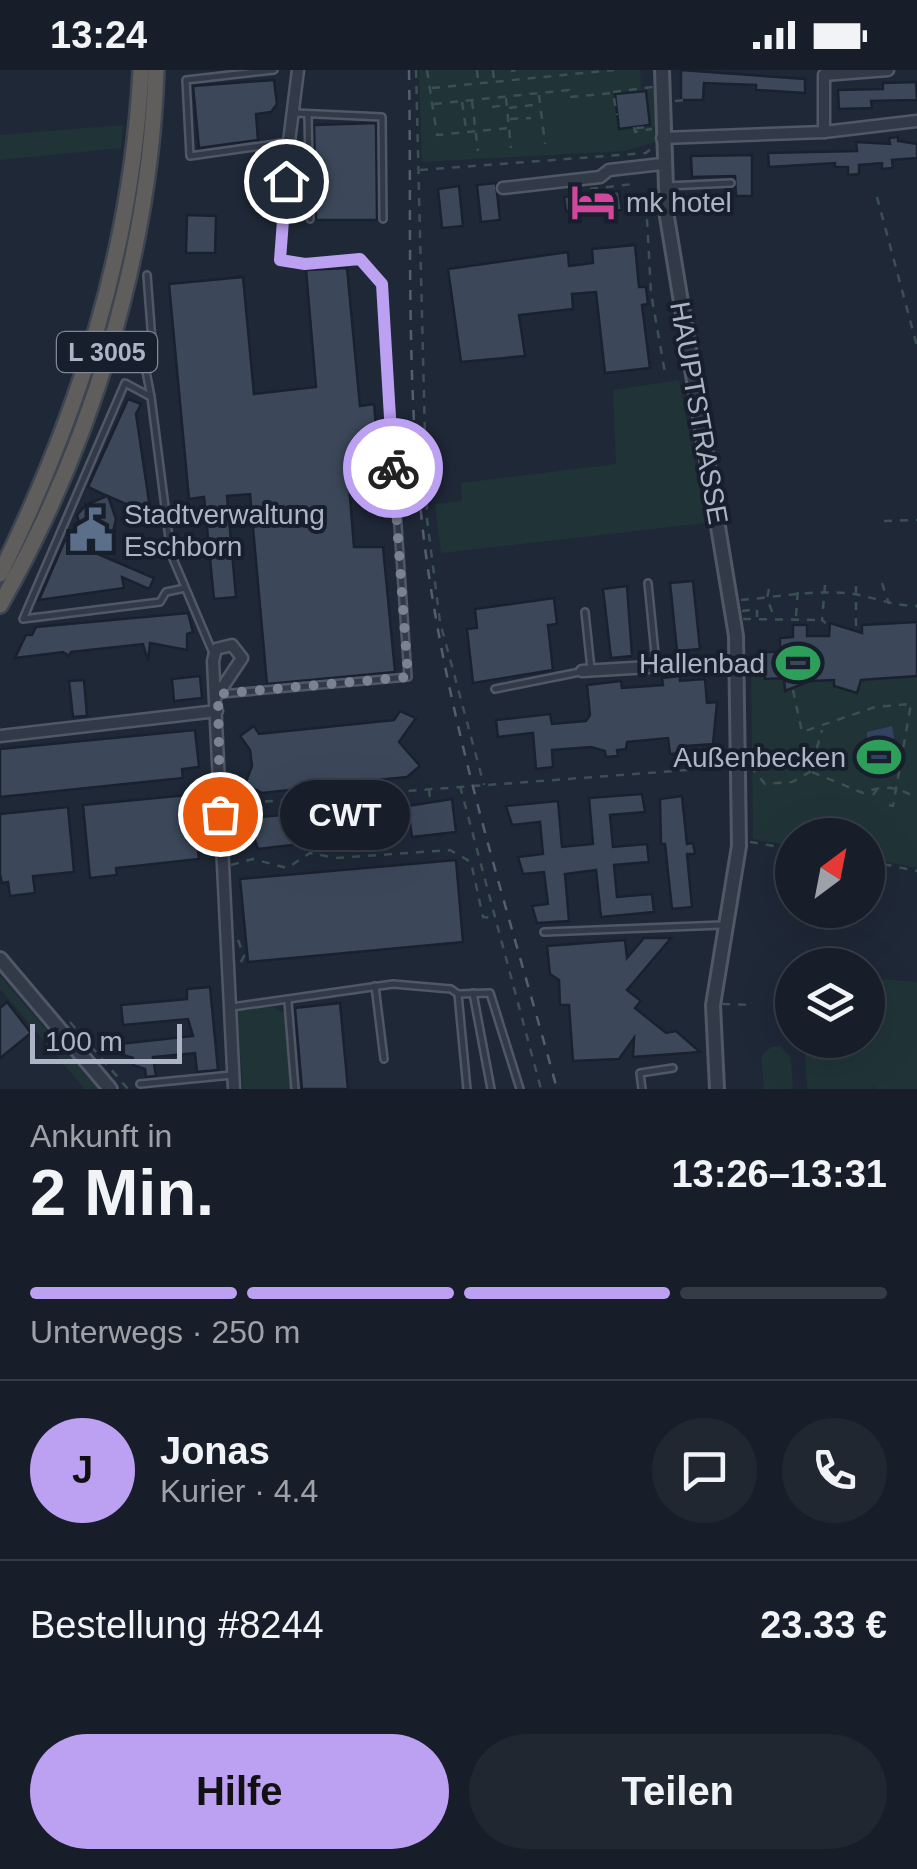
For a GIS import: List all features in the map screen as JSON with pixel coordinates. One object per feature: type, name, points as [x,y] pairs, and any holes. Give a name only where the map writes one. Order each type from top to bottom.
[{"type":"highway","name":"L 3005","points":[[0,574],[58,448],[99,326],[134,167],[142,70]]},
{"type":"highway","name":"L 3005","points":[[0,605],[64,470],[110,344],[141,209],[156,70]]},
{"type":"street","points":[[289,142],[298,70]]},
{"type":"street","name":"HAUPTSTRASSE","points":[[662,70],[659,131],[664,186],[682,321],[737,606],[735,662],[747,766],[739,846],[725,925],[718,1004],[718,1089]]},
{"type":"street","points":[[824,132],[824,76],[888,70]]},
{"type":"street","points":[[659,131],[824,132],[917,121]]},
{"type":"street","points":[[502,188],[600,178],[609,170],[662,164]]},
{"type":"street","points":[[218,694],[242,658],[232,645],[220,646],[213,653],[218,694],[221,865],[234,1089]]},
{"type":"street","points":[[587,670],[735,662]]},
{"type":"street","points":[[0,736],[218,711]]},
{"type":"street","points":[[0,959],[110,1089]]},
{"type":"lane","points":[[218,694],[408,677],[382,284],[360,259],[305,264],[280,260],[289,142],[190,156],[186,80],[274,70]]},
{"type":"lane","points":[[293,112],[382,116],[384,219]]},
{"type":"lane","points":[[308,114],[310,218]]},
{"type":"lane","points":[[664,186],[731,182]]},
{"type":"lane","points":[[148,274],[152,354],[145,366],[171,554],[213,653]]},
{"type":"lane","points":[[151,396],[125,383],[23,619],[160,602],[166,592],[185,588]]},
{"type":"lane","points":[[648,582],[657,666]]},
{"type":"lane","points":[[496,689],[587,670],[586,612]]},
{"type":"lane","points":[[544,932],[725,925]]},
{"type":"lane","points":[[229,1007],[288,1002],[376,986],[451,989],[458,994],[490,992],[520,1089]]},
{"type":"lane","points":[[376,986],[384,1059]]},
{"type":"lane","points":[[473,993],[492,1089]]},
{"type":"lane","points":[[458,994],[467,1089]]},
{"type":"lane","points":[[288,1002],[295,1089]]},
{"type":"lane","points":[[642,1089],[640,1073],[673,1068]]},
{"type":"lane","points":[[140,1084],[232,1075]]},
{"type":"path","points":[[416,70],[427,518],[440,622],[484,785]]},
{"type":"path","points":[[427,70],[437,135],[509,128]]},
{"type":"path","points":[[478,70],[478,85]]},
{"type":"path","points":[[493,70],[494,83]]},
{"type":"path","points":[[556,70],[556,77]]},
{"type":"path","points":[[432,88],[614,70]]},
{"type":"path","points":[[506,82],[511,148]]},
{"type":"path","points":[[434,104],[569,90],[570,97],[662,86]]},
{"type":"path","points":[[539,93],[545,144]]},
{"type":"path","points":[[613,93],[617,114]]},
{"type":"path","points":[[472,100],[478,151]]},
{"type":"path","points":[[462,101],[466,132]]},
{"type":"path","points":[[492,107],[533,106]]},
{"type":"path","points":[[508,120],[530,118]]},
{"type":"path","points":[[634,128],[635,132],[659,131]]},
{"type":"path","points":[[419,170],[646,153],[659,131]]},
{"type":"path","points":[[590,190],[633,184]]},
{"type":"path","points":[[877,198],[917,346]]},
{"type":"path","points":[[648,219],[651,293],[665,373]]},
{"type":"path","points":[[884,521],[917,520]]},
{"type":"path","points":[[882,583],[890,606]]},
{"type":"path","points":[[822,620],[825,585]]},
{"type":"path","points":[[856,586],[856,634]]},
{"type":"path","points":[[796,617],[798,588]]},
{"type":"path","points":[[768,589],[766,598],[774,618]]},
{"type":"path","points":[[737,606],[766,598],[825,593],[856,594],[890,606],[917,606]]},
{"type":"path","points":[[737,606],[757,609],[757,619]]},
{"type":"path","points":[[750,619],[796,617],[822,620],[829,626]]},
{"type":"path","points":[[793,690],[802,732],[823,728],[875,707],[911,704],[898,788],[893,806],[889,805]]},
{"type":"path","points":[[220,814],[223,805],[334,793],[747,766],[765,784],[792,782],[810,772],[823,728]]},
{"type":"path","points":[[810,772],[863,793],[879,786],[898,788],[917,798]]},
{"type":"path","points":[[460,784],[541,1089]]},
{"type":"path","points":[[874,795],[879,786]]},
{"type":"path","points":[[429,787],[430,801]]},
{"type":"path","points":[[334,793],[336,817]]},
{"type":"path","points":[[284,800],[285,812],[335,806]]},
{"type":"path","points":[[750,842],[775,846]]},
{"type":"path","points":[[221,865],[253,859],[287,868],[310,854],[347,858],[461,852],[474,869],[483,917],[496,918]]},
{"type":"path","points":[[347,858],[348,869]]},
{"type":"path","points":[[234,874],[236,864]]},
{"type":"path","points":[[885,864],[917,871]]},
{"type":"path","points":[[233,966],[244,956],[236,929]]},
{"type":"path","points":[[722,1018],[718,1004],[751,1005]]},
{"type":"green space","points":[[419,70],[640,70],[641,89],[654,89],[655,142],[625,151],[422,162]]},
{"type":"green space","points":[[123,125],[121,148],[0,160],[0,135]]},
{"type":"green space","points":[[679,380],[706,523],[441,553],[435,504],[462,501],[461,483],[616,464],[613,390]]},
{"type":"green space","points":[[751,659],[764,659],[765,678],[784,678],[785,691],[810,681],[834,680],[834,686],[856,692],[856,685],[861,684],[860,666],[872,679],[917,676],[917,868],[885,861],[885,818],[775,818],[775,843],[753,839]]},
{"type":"green space","points":[[0,976],[98,1089],[85,1089],[0,989]]},
{"type":"green space","points":[[885,979],[917,982],[917,1089],[875,1089],[874,1083],[873,1089],[807,1089],[805,1058],[885,1058]]},
{"type":"green space","points":[[272,1007],[285,1014],[292,1089],[243,1089],[237,1011]]},
{"type":"green space","points":[[775,1047],[775,1058],[791,1058],[793,1089],[764,1089],[761,1056]]},
{"type":"water","name":"Außenbecken","points":[[892,726],[898,765],[861,767],[859,748],[879,747],[883,742],[867,741],[867,732]]},
{"type":"building","points":[[681,70],[805,79],[805,93],[756,90],[756,85],[704,83],[703,100],[681,100]]},
{"type":"building","points":[[274,80],[277,104],[271,112],[256,114],[258,140],[199,148],[193,86]]},
{"type":"building","points":[[916,82],[917,100],[871,101],[872,108],[839,109],[838,90],[883,89],[883,83]]},
{"type":"building","points":[[646,91],[650,125],[619,129],[615,94]]},
{"type":"building","points":[[376,123],[377,220],[316,220],[314,125]]},
{"type":"building","points":[[898,137],[898,141],[917,144],[917,158],[892,160],[893,168],[882,169],[882,163],[859,165],[859,174],[848,175],[848,167],[835,167],[835,163],[769,167],[768,153],[857,151],[856,142],[890,144],[889,138]]},
{"type":"building","points":[[752,155],[752,196],[736,196],[735,176],[692,177],[691,156]]},
{"type":"building","points":[[496,183],[500,220],[481,222],[477,185]]},
{"type":"building","points":[[459,186],[463,226],[442,228],[438,189]]},
{"type":"building","name":"mk hotel","points":[[619,191],[622,210],[602,212],[601,206],[566,211],[564,197]]},
{"type":"building","points":[[187,215],[216,216],[215,253],[186,253]]},
{"type":"building","points":[[635,245],[639,287],[646,287],[648,304],[642,305],[650,368],[605,373],[596,292],[572,294],[573,309],[519,315],[525,356],[461,362],[448,269],[568,252],[569,266],[593,263],[592,249]]},
{"type":"building","points":[[347,268],[360,406],[374,404],[381,482],[349,484],[354,547],[383,547],[395,672],[267,684],[250,494],[227,496],[236,597],[214,599],[204,497],[189,499],[169,284],[243,277],[254,394],[316,387],[306,270]]},
{"type":"building","points":[[128,399],[141,404],[136,414],[151,515],[108,496],[116,519],[113,532],[103,540],[85,544],[77,515],[86,505],[107,496],[88,487]]},
{"type":"building","points":[[65,540],[154,578],[149,589],[122,577],[124,588],[39,600]]},
{"type":"building","points":[[693,581],[700,649],[677,651],[670,583]]},
{"type":"building","points":[[627,586],[632,656],[611,658],[603,589]]},
{"type":"building","points":[[554,598],[557,624],[548,625],[553,670],[473,683],[467,629],[477,628],[475,609]]},
{"type":"building","points":[[188,613],[193,632],[187,634],[187,650],[150,643],[148,661],[143,644],[71,652],[69,656],[63,652],[15,658],[26,635],[32,635],[36,627]]},
{"type":"building","points":[[917,622],[917,676],[861,680],[857,693],[834,686],[834,680],[810,681],[785,691],[784,678],[765,679],[764,652],[780,652],[780,638],[793,637],[793,625],[807,625],[807,636],[829,636],[830,623],[862,633],[862,625]]},
{"type":"building","points":[[200,676],[202,698],[174,701],[172,679]]},
{"type":"building","points":[[680,676],[680,681],[705,679],[707,703],[717,702],[713,744],[687,746],[687,753],[670,754],[668,738],[627,742],[626,749],[617,750],[618,756],[606,757],[605,751],[591,747],[552,750],[553,767],[536,769],[533,733],[498,737],[496,720],[550,714],[552,724],[586,721],[590,715],[587,685],[621,681],[622,688],[663,685],[662,678]]},
{"type":"building","points":[[84,680],[87,716],[73,717],[69,681]]},
{"type":"building","points":[[400,711],[416,718],[399,742],[420,766],[407,777],[338,784],[333,794],[326,786],[262,793],[245,784],[252,766],[250,750],[240,736],[254,726],[259,734],[394,720]]},
{"type":"building","points":[[195,730],[199,767],[182,769],[183,778],[0,797],[0,749]]},
{"type":"building","points":[[198,794],[203,842],[197,843],[199,859],[116,868],[117,875],[90,878],[83,805]]},
{"type":"building","points":[[642,794],[645,812],[610,815],[613,847],[647,844],[649,862],[614,865],[617,897],[652,894],[654,912],[601,917],[596,870],[565,874],[569,921],[537,923],[532,906],[548,904],[544,872],[523,874],[518,857],[543,854],[540,822],[512,825],[506,806],[558,801],[562,847],[593,844],[589,798]]},
{"type":"building","points":[[682,796],[687,844],[693,843],[695,854],[687,854],[692,907],[672,909],[665,844],[661,844],[660,799]]},
{"type":"building","points":[[452,799],[456,832],[412,837],[409,816],[385,818],[378,835],[258,849],[247,818],[316,812],[326,819]]},
{"type":"building","points":[[68,807],[74,872],[33,876],[35,893],[10,896],[8,882],[2,883],[0,874],[0,814]]},
{"type":"building","points":[[456,860],[463,942],[248,962],[240,879]]},
{"type":"building","points":[[644,938],[671,938],[627,990],[641,1001],[635,1008],[666,1033],[676,1031],[700,1052],[633,1057],[634,1038],[619,1059],[573,1061],[569,1005],[560,1005],[559,980],[550,974],[547,946],[625,940],[627,958]]},
{"type":"building","points":[[210,987],[218,1070],[197,1072],[195,1053],[153,1057],[156,1076],[146,1077],[145,1069],[133,1065],[133,1058],[120,1054],[119,1044],[193,1036],[188,1019],[123,1025],[121,1005],[187,999],[187,989]]},
{"type":"building","points":[[7,1002],[31,1033],[0,1058],[0,1008]]},
{"type":"building","points":[[340,1003],[348,1089],[302,1089],[295,1008]]},
{"type":"railway","points":[[409,70],[412,388],[429,576],[469,770],[557,1089]]},
{"type":"way so far","points":[[220,814],[218,694],[408,677],[393,468]]},
{"type":"place","name":"mk hotel","points":[[593,202]]},
{"type":"place","name":"Stadtverwaltung Eschborn","points":[[91,530]]},
{"type":"place","name":"Hallenbad","points":[[798,663]]},
{"type":"place","name":"Außenbecken","points":[[879,757]]},
{"type":"place","name":"CWT","points":[[220,814]]},
{"type":"route","points":[[286,181],[280,260],[305,264],[360,259],[372,268],[382,284],[393,468]]}]
